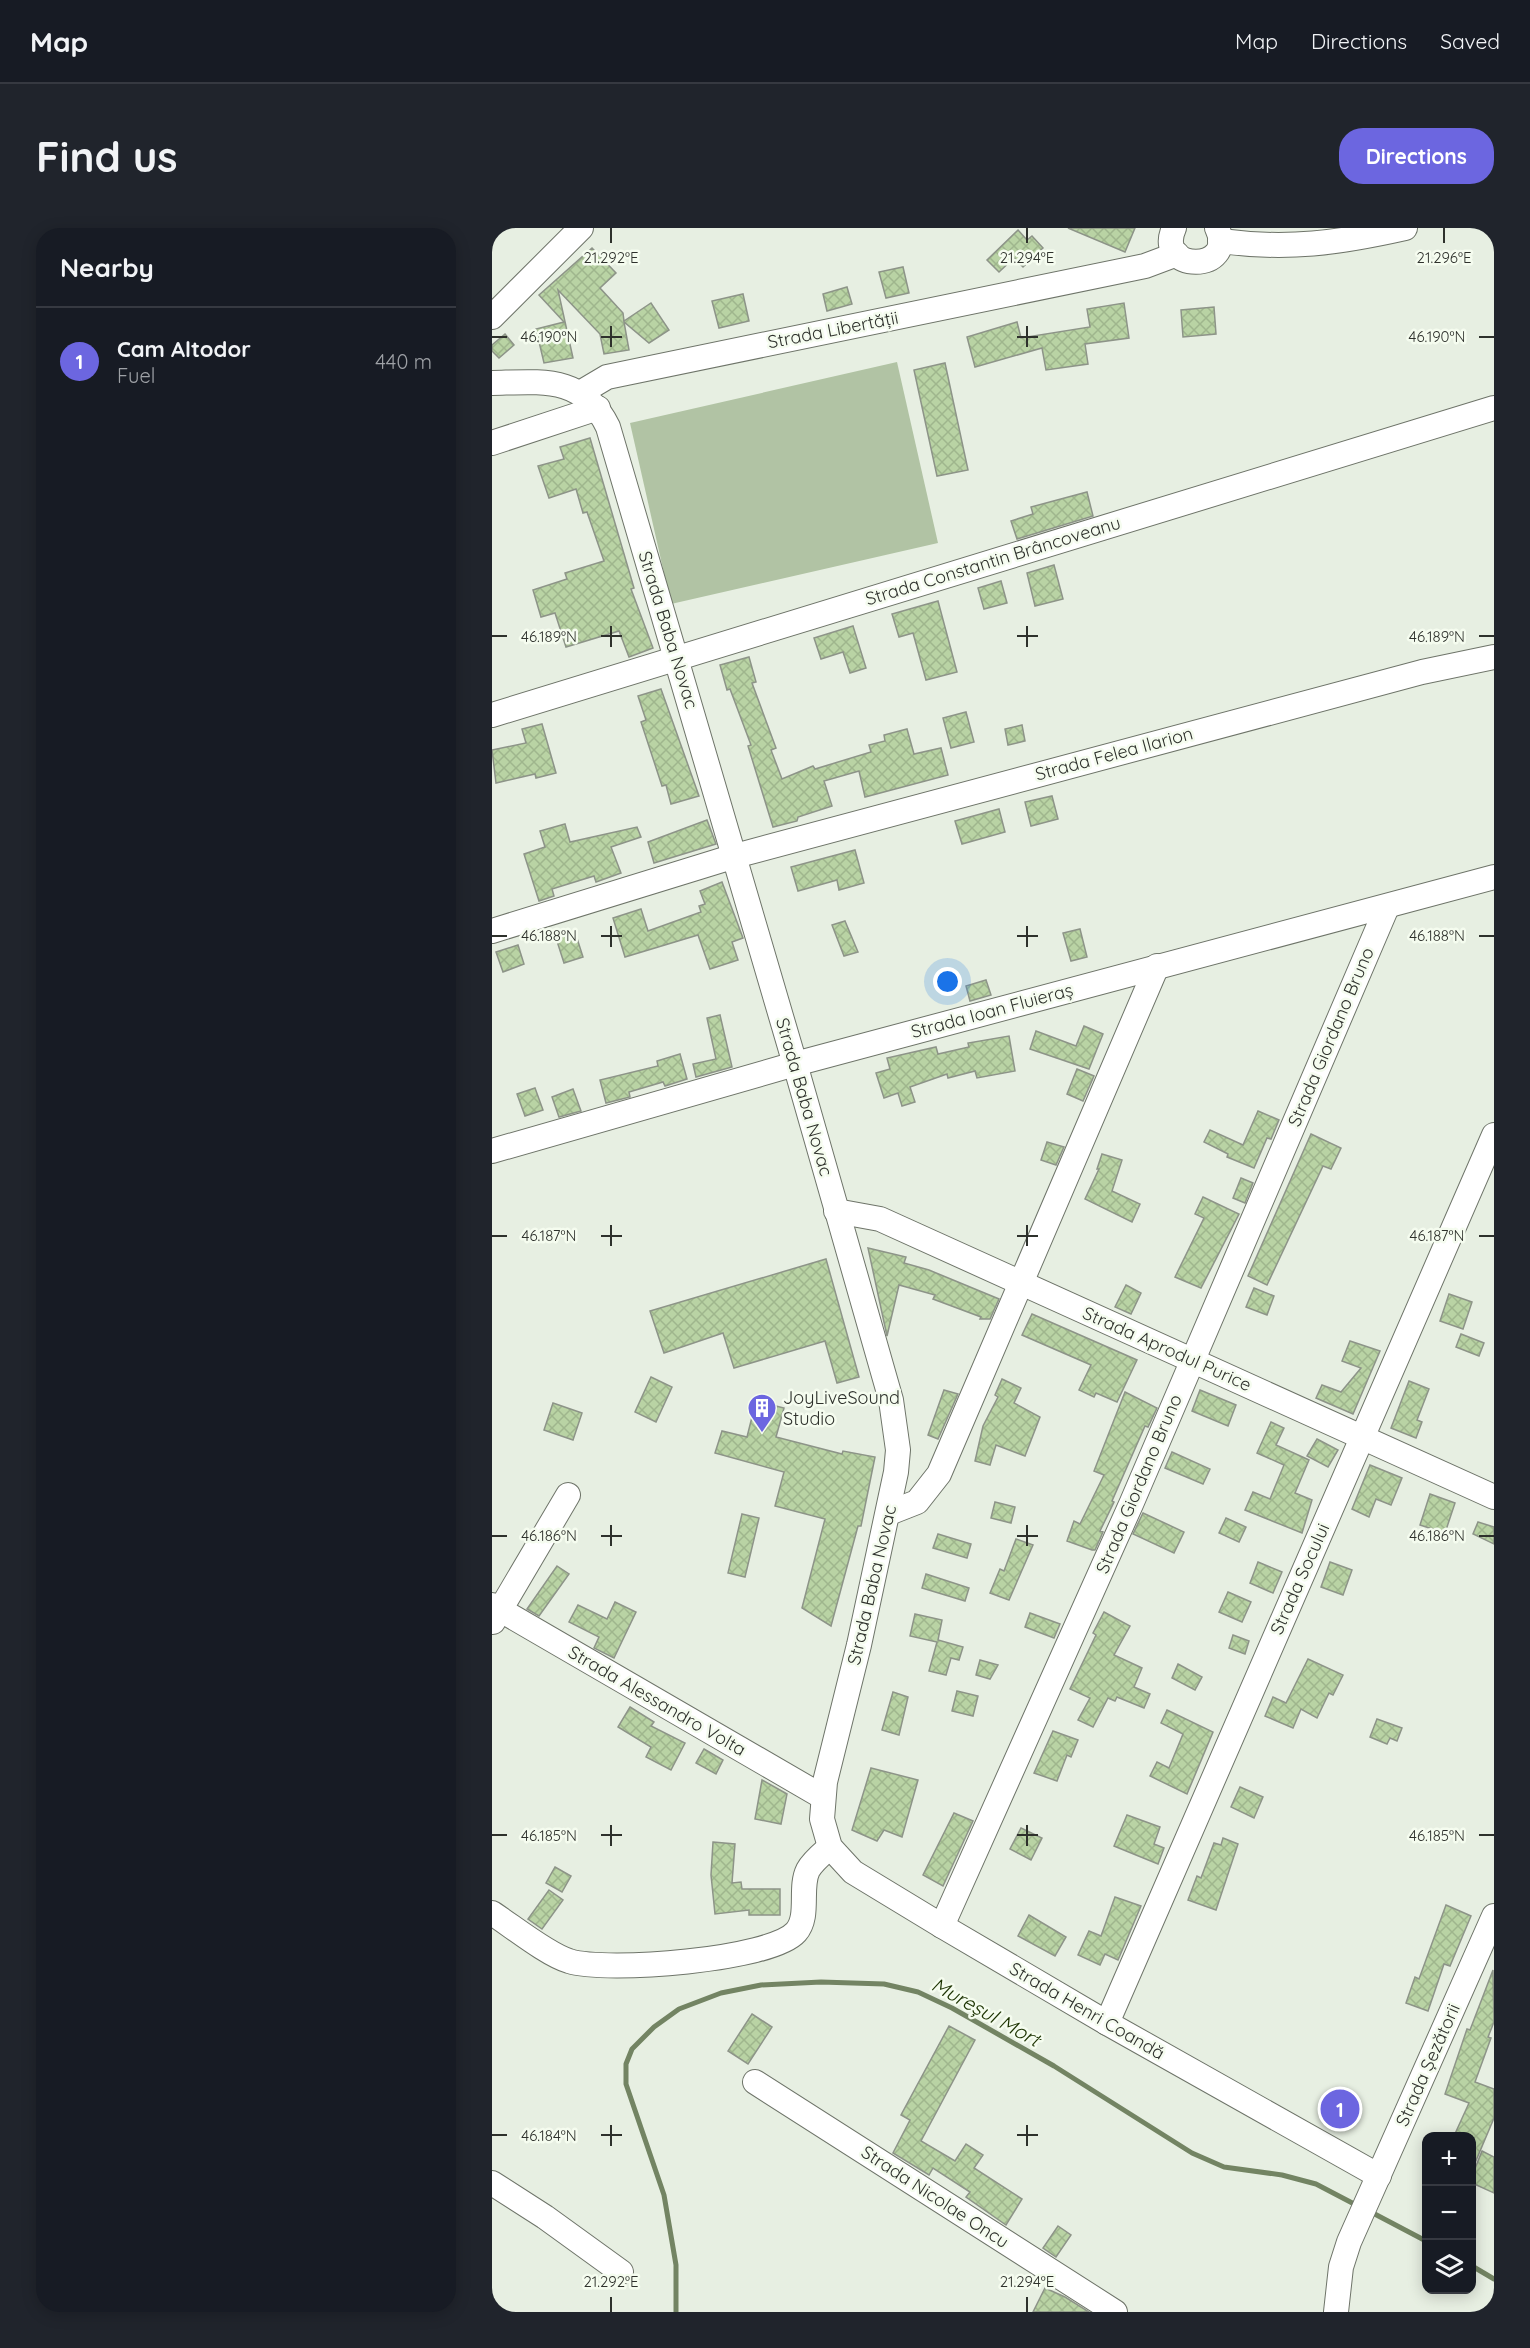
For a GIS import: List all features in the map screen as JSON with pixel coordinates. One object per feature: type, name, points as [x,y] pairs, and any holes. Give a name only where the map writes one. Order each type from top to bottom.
[{"type":"street","points":[[492,317],[581,228]]},
{"type":"street","points":[[1174,228],[1172,239],[1177,254],[1191,263],[1207,261],[1214,256],[1219,234],[1263,246],[1317,245],[1405,228]]},
{"type":"street","name":"Strada Libertății","points":[[492,443],[589,400],[596,381],[618,374],[1145,266],[1177,254]]},
{"type":"street","points":[[492,383],[550,382],[589,400]]},
{"type":"street","name":"Strada Baba Novac","points":[[589,400],[608,427],[735,856],[888,1389],[896,1425],[897,1472],[823,1808]]},
{"type":"street","name":"Strada Constantin Brâncoveanu","points":[[492,714],[1494,408]]},
{"type":"street","name":"Strada Felea Ilarion","points":[[492,931],[735,856],[1422,672],[1494,657]]},
{"type":"street","name":"Strada Ioan Fluieraș","points":[[492,1151],[795,1064],[1494,877]]},
{"type":"street","name":"Strada Giordano Bruno","points":[[942,1926],[1192,1361],[1387,907]]},
{"type":"street","points":[[889,1513],[917,1502],[939,1474],[1157,966]]},
{"type":"street","name":"Strada Socului","points":[[1107,2024],[1494,1135]]},
{"type":"street","name":"Strada Aprodul Purice","points":[[836,1211],[880,1220],[1494,1497]]},
{"type":"street","points":[[495,1613],[568,1495]]},
{"type":"street","name":"Strada Alessandro Volta","points":[[495,1613],[823,1808]]},
{"type":"street","name":"Strada Henri Coandă","points":[[823,1808],[830,1847],[853,1872],[1107,2024],[1379,2176]]},
{"type":"street","points":[[492,1913],[566,1961],[613,1966],[654,1965],[748,1952],[786,1939],[796,1932],[801,1923],[808,1870],[830,1847]]},
{"type":"street","name":"Strada Șezătorii","points":[[1336,2312],[1341,2267],[1361,2213],[1494,1916]]},
{"type":"street","name":"Strada Nicolae Oncu","points":[[755,2082],[1115,2312]]},
{"type":"street","points":[[492,2183],[545,2217],[621,2272]]},
{"type":"green space","points":[[897,362],[938,543],[671,604],[630,423]]},
{"type":"building","points":[[1068,228],[1135,228],[1125,252]]},
{"type":"building","points":[[1018,230],[1027,240],[1032,236],[1043,248],[1023,267],[1014,258],[999,272],[987,260]]},
{"type":"building","points":[[592,248],[616,273],[600,288],[623,313],[624,321],[651,303],[669,330],[649,343],[624,322],[629,350],[604,354],[600,334],[558,290],[573,358],[544,363],[536,329],[564,322],[539,295]]},
{"type":"building","points":[[903,267],[909,293],[886,298],[879,272]]},
{"type":"building","points":[[847,287],[852,304],[827,311],[823,294]]},
{"type":"building","points":[[743,294],[749,321],[719,328],[712,301]]},
{"type":"building","points":[[1124,303],[1129,338],[1085,344],[1088,364],[1046,370],[1042,348],[975,367],[967,337],[1017,322],[1021,338],[1090,327],[1087,309]]},
{"type":"building","points":[[1214,307],[1216,334],[1183,337],[1181,310]]},
{"type":"building","points":[[505,334],[514,345],[499,358],[492,351],[492,345]]},
{"type":"building","points":[[945,363],[968,470],[937,476],[914,370]]},
{"type":"building","points":[[590,438],[634,588],[631,589],[653,648],[629,657],[619,631],[566,647],[555,613],[541,617],[533,590],[567,579],[565,573],[604,561],[587,512],[583,513],[576,489],[549,498],[538,466],[564,459],[560,447]]},
{"type":"building","points":[[1087,492],[1093,516],[1017,539],[1011,521],[1033,514],[1031,507]]},
{"type":"building","points":[[1054,565],[1063,599],[1035,606],[1027,573]]},
{"type":"building","points":[[1001,581],[1007,603],[984,609],[978,588]]},
{"type":"building","points":[[938,601],[957,672],[926,680],[913,633],[899,637],[892,614]]},
{"type":"building","points":[[853,626],[866,668],[850,673],[843,652],[821,659],[814,638]]},
{"type":"building","points":[[749,657],[756,682],[752,683],[776,748],[771,750],[782,779],[813,766],[815,769],[871,752],[869,745],[885,741],[884,735],[907,729],[914,754],[941,748],[948,775],[865,797],[859,771],[824,781],[832,806],[798,817],[797,821],[773,827],[748,746],[751,745],[730,689],[727,690],[720,665]]},
{"type":"building","points":[[661,689],[699,796],[671,804],[666,785],[662,786],[641,722],[646,720],[638,696]]},
{"type":"building","points":[[966,712],[974,742],[951,748],[943,718]]},
{"type":"building","points":[[542,724],[556,773],[536,778],[535,774],[496,783],[492,750],[526,743],[522,729]]},
{"type":"building","points":[[1022,725],[1025,741],[1008,745],[1005,729]]},
{"type":"building","points":[[1052,796],[1058,819],[1031,826],[1025,802]]},
{"type":"building","points":[[999,809],[1005,832],[962,844],[955,821]]},
{"type":"building","points":[[707,820],[716,844],[654,863],[648,842]]},
{"type":"building","points":[[565,824],[570,842],[637,827],[641,837],[611,847],[621,873],[596,882],[594,876],[552,889],[554,896],[539,901],[524,854],[545,847],[540,831]]},
{"type":"building","points":[[855,850],[864,883],[839,890],[837,880],[798,891],[791,867]]},
{"type":"building","points":[[722,882],[743,938],[732,942],[738,960],[710,969],[698,935],[625,957],[613,918],[641,909],[648,931],[701,912],[699,906],[705,904],[700,891]]},
{"type":"building","points":[[845,921],[858,952],[844,956],[832,925]]},
{"type":"building","points":[[1080,929],[1087,957],[1071,961],[1063,933]]},
{"type":"building","points":[[575,932],[583,957],[564,963],[556,938]]},
{"type":"building","points":[[518,945],[524,964],[503,972],[496,952]]},
{"type":"building","points":[[986,980],[991,995],[970,1001],[966,986]]},
{"type":"building","points":[[720,1015],[732,1067],[696,1077],[693,1064],[716,1059],[707,1018]]},
{"type":"building","points":[[1084,1026],[1103,1034],[1089,1069],[1030,1049],[1036,1031],[1076,1046]]},
{"type":"building","points":[[1009,1036],[1015,1071],[977,1078],[975,1071],[948,1078],[947,1074],[910,1087],[915,1102],[902,1106],[898,1093],[884,1098],[876,1073],[890,1069],[887,1058],[936,1047],[938,1054],[969,1047],[968,1043]]},
{"type":"building","points":[[680,1054],[687,1079],[665,1086],[663,1082],[629,1092],[630,1097],[606,1103],[600,1080],[658,1066],[657,1061]]},
{"type":"building","points":[[1077,1069],[1094,1076],[1083,1101],[1067,1094]]},
{"type":"building","points":[[535,1088],[543,1110],[525,1116],[517,1094]]},
{"type":"building","points":[[573,1089],[581,1111],[559,1117],[552,1097]]},
{"type":"building","points":[[1258,1111],[1279,1120],[1271,1139],[1267,1138],[1254,1168],[1227,1157],[1228,1154],[1204,1142],[1210,1130],[1243,1145]]},
{"type":"building","points":[[1311,1134],[1341,1148],[1331,1169],[1323,1166],[1267,1285],[1248,1276]]},
{"type":"building","points":[[1047,1142],[1064,1147],[1056,1165],[1041,1160]]},
{"type":"building","points":[[1102,1154],[1122,1160],[1112,1191],[1140,1204],[1132,1222],[1085,1199],[1099,1169],[1097,1169]]},
{"type":"building","points":[[1241,1178],[1253,1183],[1245,1203],[1233,1198]]},
{"type":"building","points":[[1203,1197],[1239,1214],[1201,1288],[1175,1277],[1204,1218],[1195,1214]]},
{"type":"building","points":[[868,1248],[906,1257],[904,1263],[929,1270],[999,1299],[990,1319],[980,1319],[981,1317],[933,1299],[935,1295],[899,1285],[887,1336]]},
{"type":"building","points":[[826,1259],[859,1377],[837,1383],[825,1341],[734,1368],[723,1333],[664,1353],[650,1311]]},
{"type":"building","points":[[1126,1285],[1141,1293],[1131,1314],[1115,1307]]},
{"type":"building","points":[[1254,1288],[1274,1296],[1267,1315],[1246,1307]]},
{"type":"building","points":[[1449,1294],[1472,1302],[1463,1329],[1440,1321]]},
{"type":"building","points":[[1032,1314],[1137,1360],[1117,1402],[1096,1393],[1094,1397],[1079,1390],[1091,1365],[1022,1335]]},
{"type":"building","points":[[1461,1334],[1484,1343],[1479,1356],[1456,1347]]},
{"type":"building","points":[[1350,1341],[1380,1351],[1353,1414],[1316,1398],[1322,1385],[1341,1392],[1361,1368],[1342,1361]]},
{"type":"building","points":[[651,1377],[672,1387],[656,1422],[635,1412]]},
{"type":"building","points":[[1002,1379],[1021,1388],[1014,1403],[1040,1417],[1025,1456],[996,1445],[990,1465],[975,1461],[983,1426],[998,1397],[995,1395]]},
{"type":"building","points":[[1409,1381],[1429,1389],[1417,1420],[1422,1422],[1416,1438],[1391,1428]]},
{"type":"building","points":[[944,1390],[958,1394],[938,1439],[928,1435]]},
{"type":"building","points":[[1200,1390],[1236,1405],[1228,1426],[1192,1411]]},
{"type":"building","points":[[1125,1392],[1157,1408],[1148,1427],[1145,1426],[1100,1531],[1103,1532],[1095,1550],[1092,1550],[1067,1541],[1074,1521],[1080,1524],[1104,1475],[1094,1471]]},
{"type":"building","points":[[756,1401],[784,1408],[776,1437],[842,1454],[843,1451],[875,1457],[861,1526],[858,1526],[831,1626],[802,1608],[825,1519],[775,1506],[784,1472],[715,1453],[722,1431],[747,1437]]},
{"type":"building","points":[[553,1403],[582,1413],[573,1440],[544,1430]]},
{"type":"building","points":[[1271,1422],[1284,1428],[1276,1445],[1309,1460],[1295,1493],[1312,1500],[1302,1533],[1245,1510],[1253,1492],[1270,1499],[1284,1465],[1257,1453]]},
{"type":"building","points":[[1317,1439],[1338,1450],[1328,1467],[1307,1456]]},
{"type":"building","points":[[1172,1452],[1210,1469],[1203,1484],[1165,1468]]},
{"type":"building","points":[[1370,1465],[1402,1478],[1391,1505],[1376,1499],[1369,1517],[1352,1509]]},
{"type":"building","points":[[1430,1494],[1455,1503],[1445,1533],[1420,1525]]},
{"type":"building","points":[[995,1502],[1015,1507],[1011,1523],[991,1518]]},
{"type":"building","points":[[1143,1513],[1184,1532],[1174,1553],[1133,1534]]},
{"type":"building","points":[[742,1514],[759,1518],[745,1577],[728,1573]]},
{"type":"building","points":[[1226,1518],[1246,1527],[1239,1542],[1219,1533]]},
{"type":"building","points":[[1478,1522],[1494,1527],[1494,1544],[1473,1534]]},
{"type":"building","points":[[938,1534],[971,1544],[967,1558],[933,1548]]},
{"type":"building","points":[[1016,1539],[1033,1545],[1009,1600],[990,1593],[1000,1569],[1004,1571]]},
{"type":"building","points":[[1258,1562],[1282,1572],[1273,1593],[1250,1583]]},
{"type":"building","points":[[1330,1562],[1352,1570],[1343,1595],[1321,1587]]},
{"type":"building","points":[[557,1566],[569,1574],[539,1616],[527,1609]]},
{"type":"building","points":[[926,1574],[969,1588],[965,1601],[922,1588]]},
{"type":"building","points":[[1228,1592],[1251,1602],[1242,1622],[1219,1612]]},
{"type":"building","points":[[615,1602],[636,1612],[614,1658],[594,1648],[599,1637],[569,1622],[578,1605],[607,1619]]},
{"type":"building","points":[[1104,1612],[1130,1626],[1114,1655],[1142,1668],[1134,1687],[1150,1694],[1144,1708],[1117,1697],[1115,1701],[1108,1698],[1093,1727],[1078,1720],[1090,1698],[1070,1689],[1096,1635],[1093,1633]]},
{"type":"building","points":[[1030,1613],[1060,1624],[1054,1638],[1025,1627]]},
{"type":"building","points":[[915,1614],[942,1620],[938,1640],[963,1647],[959,1660],[951,1658],[946,1675],[929,1671],[937,1642],[910,1636]]},
{"type":"building","points":[[1233,1635],[1249,1641],[1245,1654],[1229,1648]]},
{"type":"building","points":[[1308,1659],[1343,1675],[1333,1695],[1329,1693],[1317,1718],[1301,1709],[1293,1728],[1265,1716],[1273,1697],[1286,1703]]},
{"type":"building","points":[[980,1660],[998,1665],[990,1679],[976,1675]]},
{"type":"building","points":[[1178,1664],[1202,1677],[1195,1690],[1172,1678]]},
{"type":"building","points":[[957,1691],[978,1696],[973,1716],[952,1711]]},
{"type":"building","points":[[893,1692],[908,1697],[899,1735],[882,1730]]},
{"type":"building","points":[[630,1707],[654,1722],[651,1726],[685,1743],[671,1770],[646,1757],[651,1747],[618,1727]]},
{"type":"building","points":[[1167,1710],[1213,1732],[1187,1794],[1150,1776],[1157,1762],[1169,1768],[1183,1734],[1161,1723]]},
{"type":"building","points":[[1377,1719],[1402,1728],[1397,1741],[1390,1738],[1387,1744],[1370,1737]]},
{"type":"building","points":[[1053,1731],[1078,1740],[1071,1757],[1067,1755],[1057,1781],[1034,1773]]},
{"type":"building","points":[[704,1749],[723,1760],[716,1774],[696,1763]]},
{"type":"building","points":[[871,1768],[918,1780],[902,1837],[884,1830],[877,1841],[852,1830]]},
{"type":"building","points":[[762,1780],[787,1794],[781,1824],[755,1819]]},
{"type":"building","points":[[1240,1787],[1263,1797],[1254,1818],[1231,1807]]},
{"type":"building","points":[[954,1813],[973,1821],[943,1886],[923,1875]]},
{"type":"building","points":[[1127,1815],[1160,1827],[1154,1844],[1164,1848],[1158,1864],[1114,1846]]},
{"type":"building","points":[[1021,1828],[1042,1838],[1031,1860],[1010,1849]]},
{"type":"building","points":[[1223,1838],[1238,1844],[1216,1910],[1188,1900],[1197,1876],[1201,1878],[1214,1843],[1221,1845]]},
{"type":"building","points":[[713,1842],[735,1844],[732,1883],[741,1882],[742,1889],[780,1889],[780,1915],[749,1915],[749,1910],[715,1914],[711,1875]]},
{"type":"building","points":[[555,1867],[571,1876],[562,1892],[546,1883]]},
{"type":"building","points":[[549,1890],[563,1900],[542,1929],[528,1919]]},
{"type":"building","points":[[1115,1897],[1141,1906],[1118,1960],[1105,1954],[1100,1965],[1078,1955],[1089,1931],[1101,1936]]},
{"type":"building","points":[[1446,1905],[1471,1916],[1450,1966],[1444,1964],[1428,2011],[1406,2003],[1415,1977],[1419,1979]]},
{"type":"building","points":[[1029,1915],[1066,1937],[1055,1956],[1018,1936]]},
{"type":"building","points":[[1493,1970],[1494,2022],[1488,2037],[1491,2038],[1475,2082],[1494,2089],[1494,2118],[1476,2161],[1476,2132],[1456,2132],[1469,2103],[1445,2094],[1467,2029],[1470,2030]]},
{"type":"building","points":[[752,2014],[772,2027],[748,2064],[728,2051]]},
{"type":"building","points":[[949,2026],[975,2040],[921,2141],[955,2161],[966,2144],[983,2155],[974,2168],[1022,2199],[1006,2225],[966,2197],[970,2192],[933,2168],[929,2175],[893,2153],[910,2120],[901,2115]]},
{"type":"building","points":[[1482,2151],[1494,2157],[1494,2193],[1476,2185],[1476,2166]]},
{"type":"building","points":[[1058,2226],[1071,2235],[1056,2257],[1043,2248]]},
{"type":"building","points":[[1045,2288],[1065,2297],[1089,2312],[1033,2312]]},
{"type":"waterway","name":"Mureșul Mort","points":[[676,2312],[676,2265],[664,2195],[626,2084],[626,2064],[632,2049],[654,2027],[679,2009],[721,1993],[761,1985],[821,1982],[884,1984],[918,1992],[952,2008],[1054,2066],[1192,2153],[1224,2167],[1282,2175],[1316,2184],[1358,2206]]},
{"type":"waterway","name":"Mureșul Mort","points":[[1369,2211],[1424,2240]]},
{"type":"waterway","name":"Mureșul Mort","points":[[1476,2268],[1494,2279]]},
{"type":"place","name":"JoyLiveSound Studio","points":[[762,1434]]},
{"type":"place","name":"Cam Altodor","points":[[1340,2109]]}]
